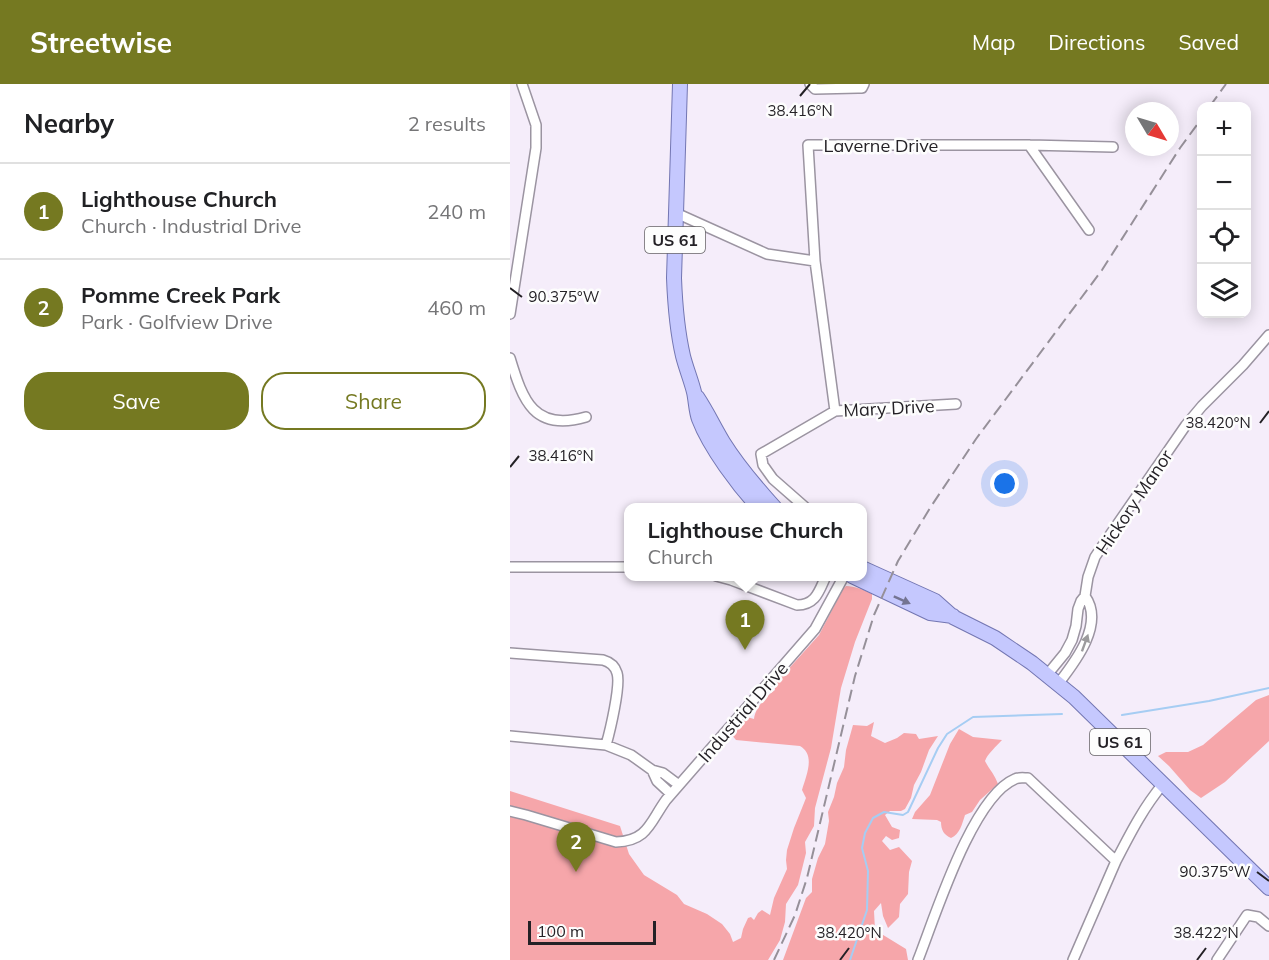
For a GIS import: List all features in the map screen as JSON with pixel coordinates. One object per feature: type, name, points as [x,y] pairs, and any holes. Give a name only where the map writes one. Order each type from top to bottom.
[{"type":"main road","name":"US 61","points":[[680,84],[674,278],[675,308],[683,357],[699,419],[713,447],[756,503]]},
{"type":"main road","name":"US 61","points":[[694,393],[739,466],[771,503]]},
{"type":"main road","name":"US 61","points":[[867,570],[934,601],[953,616],[995,638],[1053,679],[1269,888]]},
{"type":"main road","name":"US 61","points":[[863,581],[930,613],[953,616]]},
{"type":"street","points":[[510,314],[536,147],[536,124],[522,84]]},
{"type":"street","points":[[810,84],[815,89],[862,88],[864,84]]},
{"type":"street","name":"Laverne Drive","points":[[835,411],[814,261],[808,145],[1113,147]]},
{"type":"street","points":[[1029,145],[1089,230]]},
{"type":"street","points":[[676,213],[767,254],[814,261]]},
{"type":"street","name":"Hickory Manor","points":[[1053,679],[1072,640],[1078,609],[1085,596],[1088,577],[1095,557],[1186,425],[1269,335]]},
{"type":"street","points":[[510,358],[518,383],[533,411],[551,420],[571,421],[586,417]]},
{"type":"street","name":"Mary Drive","points":[[801,503],[773,479],[763,465],[761,454],[835,411],[956,404]]},
{"type":"street","points":[[510,567],[624,567]]},
{"type":"street","points":[[734,581],[797,605],[803,605],[812,601],[824,581]]},
{"type":"street","name":"Industrial Drive","points":[[510,811],[616,842],[626,842],[642,836],[670,794],[815,629],[841,581]]},
{"type":"street","name":"Hickory Manor","points":[[1053,679],[1077,660],[1087,639],[1092,609],[1085,596]]},
{"type":"street","points":[[510,653],[603,660],[613,666],[617,672],[617,682],[606,745]]},
{"type":"street","points":[[510,736],[606,745],[631,755],[679,785]]},
{"type":"street","points":[[652,770],[659,784],[670,794]]},
{"type":"street","points":[[659,784],[666,776]]},
{"type":"street","points":[[918,960],[952,870],[968,835],[987,804],[1001,788],[1017,778],[1028,778],[1116,861]]},
{"type":"street","points":[[1072,960],[1134,825],[1163,784]]},
{"type":"street","points":[[1217,960],[1247,915],[1258,917],[1269,926]]},
{"type":"shaded area","points":[[846,586],[856,587],[872,594],[872,599],[855,642],[841,688],[831,748],[815,808],[814,826],[805,842],[806,853],[798,885],[786,904],[785,922],[780,940],[768,960],[510,960],[510,791],[620,826],[629,854],[644,875],[677,895],[684,904],[707,914],[722,924],[733,942],[741,938],[748,918],[751,917],[754,920],[762,910],[770,915],[774,898],[787,869],[787,850],[806,798],[802,790],[807,772],[808,755],[800,746],[736,740],[731,734],[747,717],[754,719],[756,711],[775,690],[775,684],[819,635]]},
{"type":"shaded area","points":[[1269,695],[1269,741],[1225,782],[1201,798],[1190,790],[1158,756],[1166,752],[1188,752],[1203,745],[1256,700]]},
{"type":"shaded area","points":[[874,722],[871,736],[885,743],[904,733],[916,734],[919,739],[938,736],[929,750],[905,809],[890,811],[885,815],[892,827],[900,830],[899,838],[892,840],[886,836],[882,841],[890,850],[899,847],[912,861],[908,894],[900,904],[899,917],[888,928],[881,903],[874,911],[875,930],[906,949],[908,960],[783,960],[806,898],[812,892],[812,879],[825,844],[829,821],[828,812],[844,767],[853,725],[867,726]]},
{"type":"shaded area","points":[[959,729],[973,737],[1002,740],[985,761],[998,784],[980,800],[972,812],[965,815],[959,831],[951,838],[945,834],[941,822],[937,820],[912,819],[930,795],[950,744]]},
{"type":"waterway","points":[[1122,715],[1209,701],[1269,688]]},
{"type":"waterway","points":[[850,960],[867,910],[868,871],[862,848],[865,833],[873,818],[884,812],[903,815],[908,812],[947,734],[973,717],[1062,714]]},
{"type":"railway","points":[[1213,102],[1226,84]]},
{"type":"railway","points":[[774,960],[795,915],[807,878],[855,676],[874,615],[898,561],[976,439],[1102,270],[1197,125]]},
{"type":"place","name":"Lighthouse Church","points":[[745,650]]},
{"type":"place","name":"Pomme Creek Park","points":[[576,872]]}]
